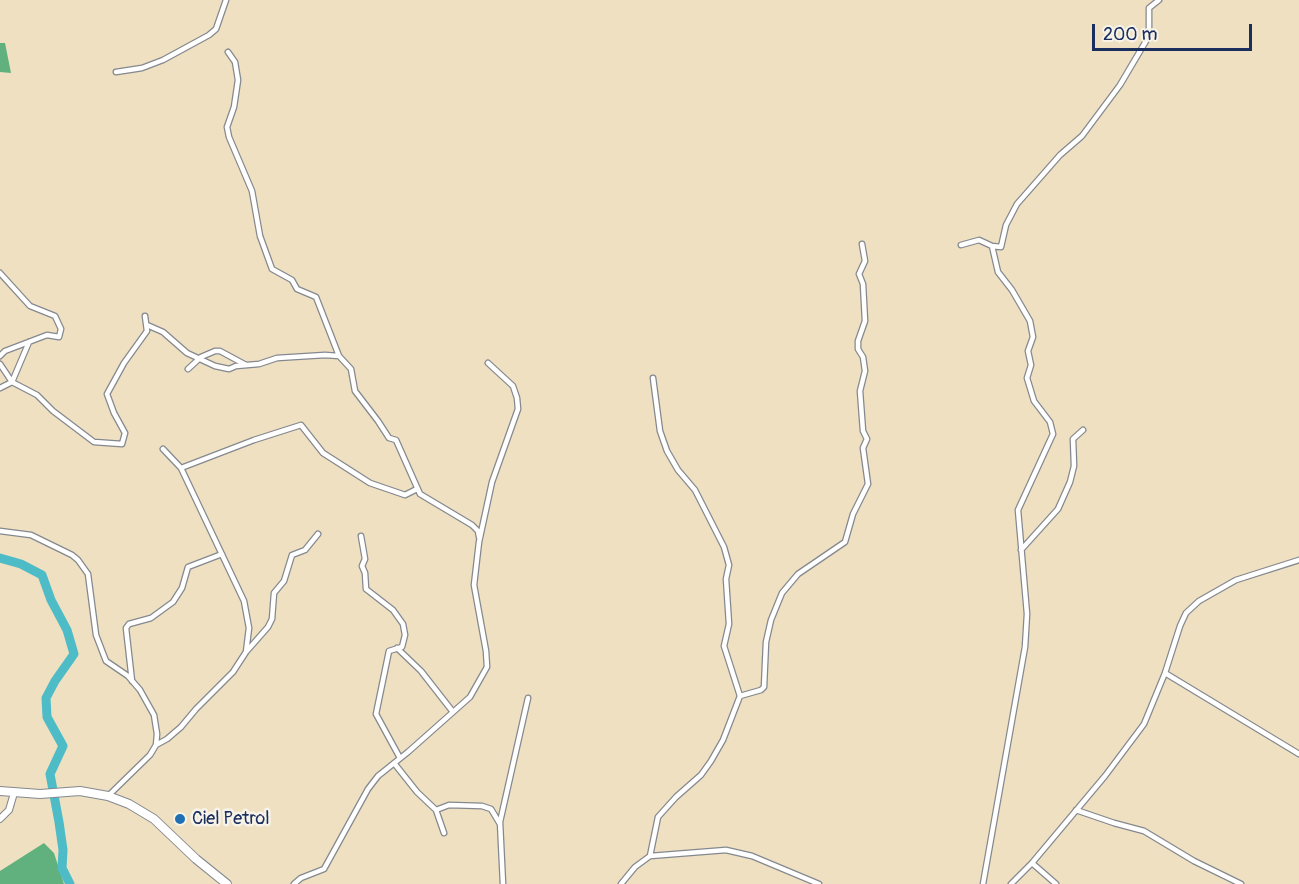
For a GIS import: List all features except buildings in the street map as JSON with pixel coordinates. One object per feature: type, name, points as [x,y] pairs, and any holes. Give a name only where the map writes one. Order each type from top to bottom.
[{"type":"highway","points":[[0,791],[40,794],[80,791],[108,796],[129,804],[154,819],[196,859],[227,884]]},
{"type":"street","points":[[116,72],[142,68],[163,60],[209,35],[216,29],[226,0]]},
{"type":"street","points":[[961,245],[979,240],[1001,247],[1006,225],[1017,204],[1060,155],[1082,136],[1120,85],[1149,34],[1149,8],[1159,0]]},
{"type":"street","points":[[228,52],[235,62],[238,80],[234,106],[228,120],[229,137],[252,191],[260,236],[272,269],[292,280],[297,289],[316,297],[339,356],[351,369],[355,391],[389,438],[396,440],[420,494],[472,525],[478,531],[479,542]]},
{"type":"street","points":[[740,696],[764,687],[766,642],[771,620],[782,593],[798,574],[845,542],[853,514],[868,484],[863,448],[867,439],[863,431],[860,391],[865,371],[863,357],[858,349],[858,341],[865,321],[863,285],[859,274],[866,261],[862,244]]},
{"type":"street","points":[[983,884],[1025,647],[1027,614],[1018,510],[1053,434],[1050,422],[1034,401],[1027,378],[1031,365],[1028,351],[1033,337],[1030,321],[1012,290],[998,272],[992,246]]},
{"type":"street","points":[[0,273],[30,306],[55,316],[62,329],[59,337],[52,338],[47,335],[5,351],[0,356]]},
{"type":"street","points":[[0,364],[12,382],[37,395],[53,411],[94,442],[122,444],[125,433],[107,394],[124,363],[147,331],[145,315]]},
{"type":"street","points":[[147,325],[163,332],[187,353],[215,366],[229,369],[283,357],[339,356]]},
{"type":"street","points":[[0,388],[12,382],[29,342]]},
{"type":"street","points":[[188,369],[199,359],[215,351],[220,351],[246,365]]},
{"type":"street","points":[[294,884],[301,878],[324,869],[368,789],[378,776],[470,697],[487,667],[474,585],[479,542],[492,482],[518,409],[513,386],[503,374],[488,363]]},
{"type":"street","points":[[650,856],[658,817],[701,775],[711,761],[723,740],[740,696],[724,646],[729,624],[726,579],[729,565],[724,547],[695,490],[678,470],[667,451],[660,431],[652,378]]},
{"type":"street","points":[[182,468],[254,440],[301,425],[323,453],[370,483],[405,495],[417,489]]},
{"type":"street","points":[[1021,550],[1058,509],[1070,482],[1074,466],[1073,439],[1083,430]]},
{"type":"street","points":[[163,449],[182,468],[244,601],[249,628],[246,652]]},
{"type":"street","points":[[0,531],[31,535],[78,560],[88,574],[96,635],[106,661],[132,681],[140,690],[154,715],[156,745],[135,771],[108,796]]},
{"type":"street","points":[[156,745],[167,740],[181,727],[233,672],[246,652],[268,627],[272,619],[274,593],[284,581],[292,555],[304,550],[318,534]]},
{"type":"street","points":[[361,536],[364,559],[362,566],[366,589],[393,610],[403,624],[405,635],[402,647],[389,651],[376,714],[400,758]]},
{"type":"street","points":[[132,681],[126,628],[129,624],[151,618],[173,602],[182,588],[188,567],[222,554]]},
{"type":"street","points":[[1011,884],[1032,863],[1105,776],[1144,724],[1165,674],[1186,612],[1199,601],[1236,580],[1299,560]]},
{"type":"street","points":[[397,648],[421,671],[453,712]]},
{"type":"street","points":[[1165,674],[1299,753]]},
{"type":"street","points":[[503,884],[500,824],[509,774],[528,698]]},
{"type":"street","points":[[394,763],[417,792],[436,810],[444,833]]},
{"type":"street","points":[[0,819],[9,810],[14,793]]},
{"type":"street","points":[[436,810],[449,805],[482,806],[490,809],[500,824]]},
{"type":"street","points":[[1076,810],[1114,824],[1144,831],[1194,861],[1240,884]]},
{"type":"street","points":[[621,884],[635,867],[650,856],[726,850],[752,856],[819,884]]},
{"type":"street","points":[[1032,863],[1057,884]]},
{"type":"green space","points":[[0,43],[5,43],[11,73],[0,72]]},
{"type":"green space","points":[[44,843],[54,853],[64,884],[0,884],[0,871]]},
{"type":"waterway","points":[[0,558],[21,564],[42,575],[51,600],[67,630],[74,654],[46,698],[47,717],[63,746],[50,774],[63,850],[62,868],[70,884]]},
{"type":"place","name":"Ciel Petrol","points":[[180,819]]}]
